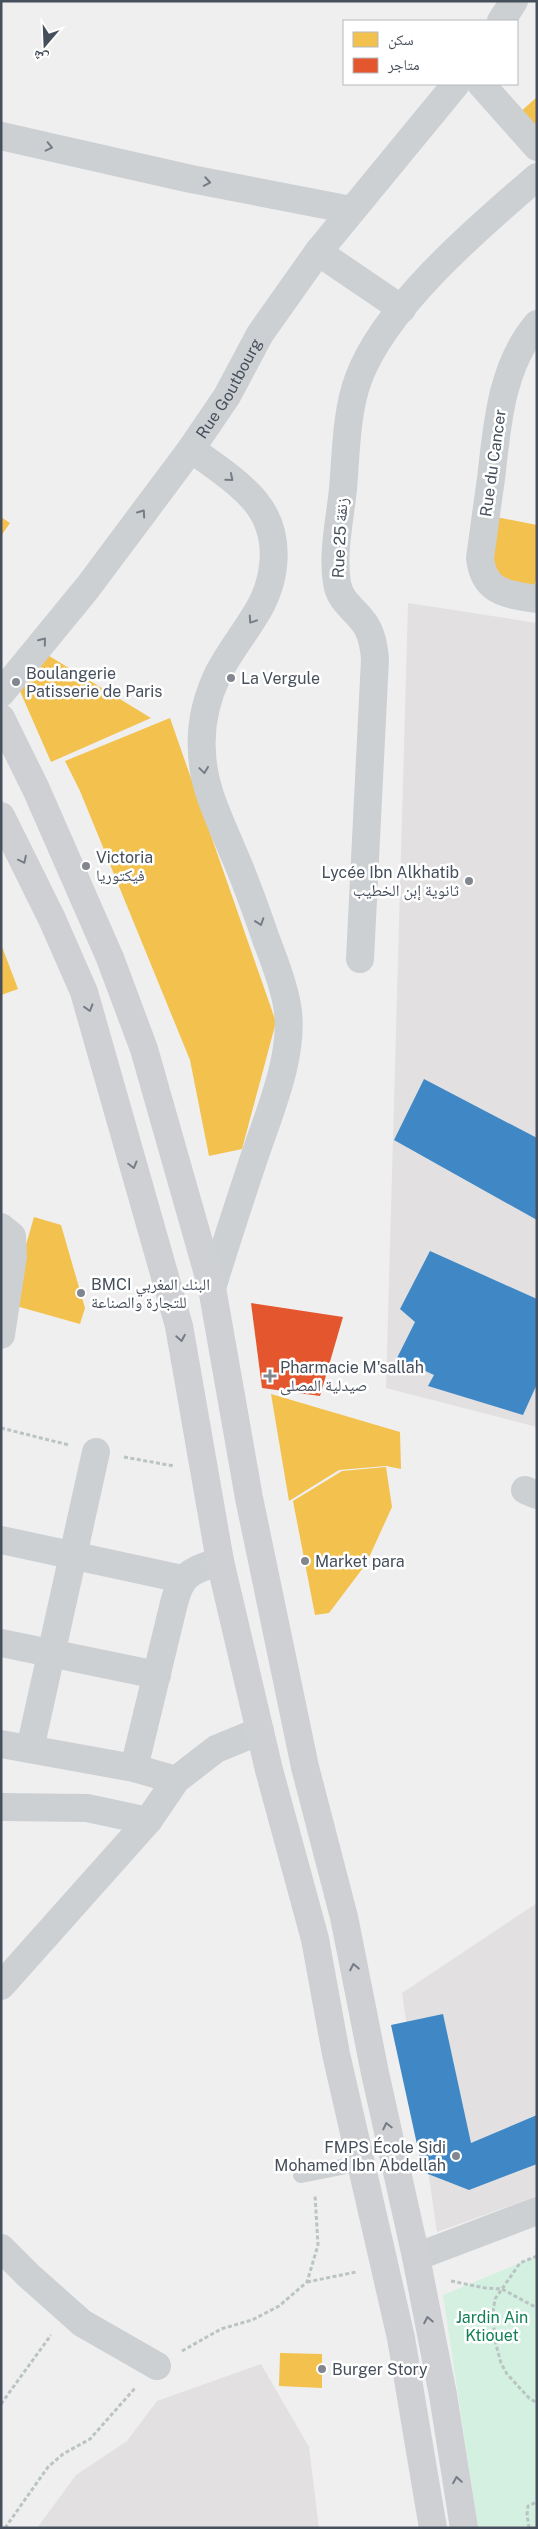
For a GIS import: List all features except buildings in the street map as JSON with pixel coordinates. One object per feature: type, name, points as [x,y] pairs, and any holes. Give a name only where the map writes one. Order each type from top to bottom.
[{"type":"main road","points":[[1,718],[36,789],[110,958],[144,1049],[212,1288],[249,1498],[305,1767],[344,1916],[375,2073],[416,2257],[443,2395],[464,2528]]},
{"type":"main road","points":[[1,816],[52,919],[84,992],[179,1326],[220,1561],[260,1731],[315,1938],[336,2054],[362,2163],[414,2404],[433,2528]]},
{"type":"street","points":[[502,20],[514,1]]},
{"type":"street","name":"Rue Goutbourg","points":[[1,692],[88,587],[191,449],[227,396],[260,334],[318,252],[455,85]]},
{"type":"street","points":[[482,85],[537,147]]},
{"type":"street","points":[[1,136],[182,177],[351,210]]},
{"type":"street","name":"Rue 25 زنقة","points":[[360,959],[375,659],[370,633],[363,620],[345,603],[339,592],[336,560],[349,427],[357,382],[372,350],[402,309],[437,269],[485,222],[537,177]]},
{"type":"street","points":[[318,252],[402,309]]},
{"type":"street","name":"Rue du Cancer","points":[[532,341],[511,370],[497,424],[480,558],[483,575],[492,587],[537,599]]},
{"type":"street","points":[[191,449],[254,500],[269,523],[274,540],[274,566],[264,596],[255,616],[238,640],[218,675],[205,708],[202,724],[202,754],[205,777],[216,813],[250,892],[279,972],[289,1020],[280,1078],[212,1288]]},
{"type":"street","points":[[1,1226],[12,1236],[13,1256],[1,1335]]},
{"type":"street","points":[[30,1749],[96,1452]]},
{"type":"street","points":[[1,1540],[182,1579]]},
{"type":"street","points":[[134,1768],[174,1603],[182,1579],[192,1572],[220,1561]]},
{"type":"street","points":[[1,1642],[157,1675]]},
{"type":"street","points":[[1,1986],[148,1821],[176,1780],[216,1749],[260,1731]]},
{"type":"street","points":[[1,1744],[134,1768],[176,1780]]},
{"type":"street","points":[[1,1806],[88,1808],[148,1821]]},
{"type":"street","points":[[416,2257],[537,2211]]},
{"type":"street","points":[[1,2248],[82,2323],[157,2366]]},
{"type":"lane","points":[[309,2174],[362,2163]]},
{"type":"path","points":[[307,2282],[318,2245],[309,2174]]},
{"type":"path","points":[[444,2246],[449,2281],[484,2288],[502,2289],[537,2308]]},
{"type":"path","points":[[537,2256],[520,2264],[495,2299],[493,2312],[495,2341],[501,2363],[507,2374],[537,2404]]},
{"type":"path","points":[[5,2528],[52,2463],[90,2439],[157,2366],[198,2340],[221,2329],[252,2320],[279,2306],[307,2282],[384,2266]]},
{"type":"path","points":[[1,2404],[68,2312]]},
{"type":"path","points":[[529,2528],[528,2506],[537,2502]]},
{"type":"shaded area","name":"Lycée Ibn Alkhatib ثانوية إبن الخطيب","points":[[408,603],[537,623],[537,1427],[386,1388]]},
{"type":"shaded area","points":[[537,1903],[537,2196],[437,2232],[402,1993]]},
{"type":"shaded area","points":[[261,2364],[309,2447],[319,2528],[37,2528],[76,2475],[127,2441],[157,2401]]},
{"type":"green space","name":"Jardin Ain Ktiouet","points":[[537,2256],[537,2528],[478,2528],[443,2295]]},
{"type":"place","name":"La Vergule","points":[[231,678]]},
{"type":"place","name":"Boulangerie Patisserie de Paris","points":[[16,682]]},
{"type":"place","name":"Victoria فيكتوريا","points":[[86,866]]},
{"type":"place","name":"Lycée Ibn Alkhatib ثانوية إبن الخطيب","points":[[469,881]]},
{"type":"place","name":"BMCI البنك المغربي للتجارة والصناعة","points":[[81,1293]]},
{"type":"place","name":"Pharmacie M'sallah صيدلية المصلى","points":[[270,1376]]},
{"type":"place","name":"Market para","points":[[305,1561]]},
{"type":"place","name":"FMPS École Sidi Mohamed Ibn Abdellah","points":[[456,2156]]},
{"type":"place","name":"Burger Story","points":[[322,2369]]}]
